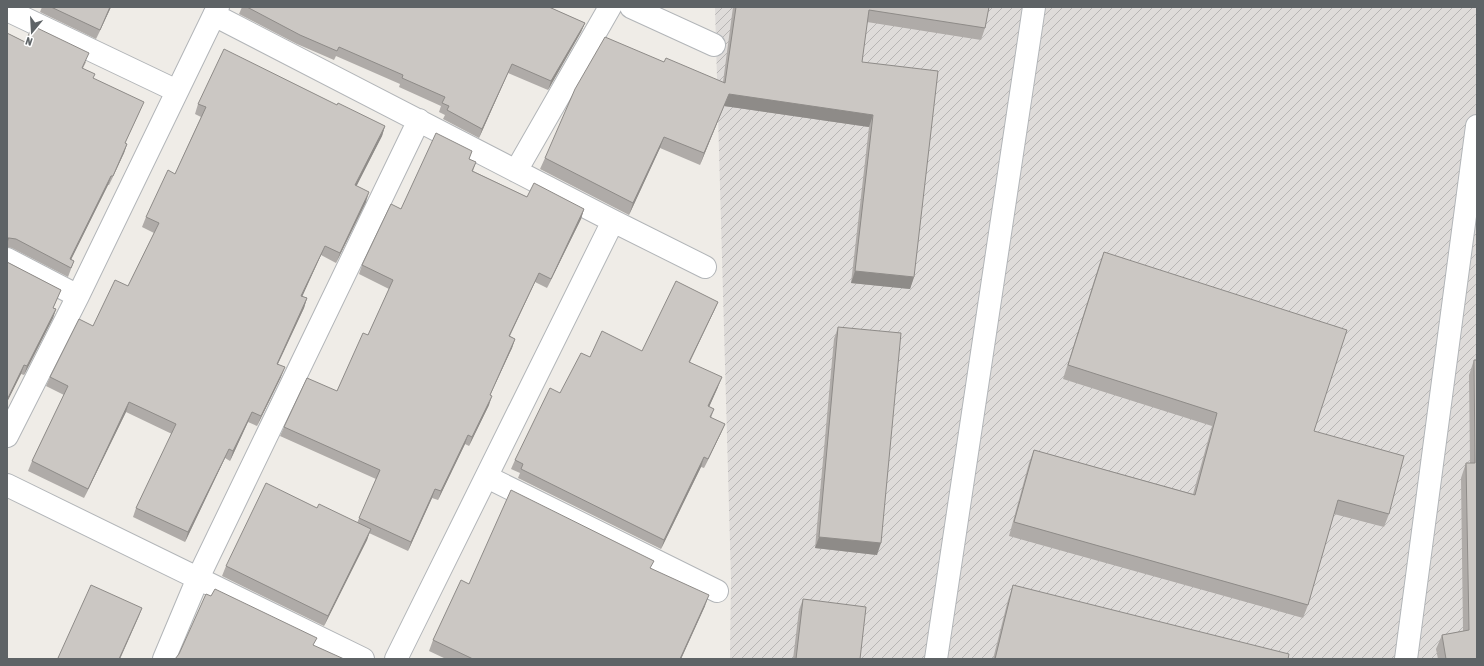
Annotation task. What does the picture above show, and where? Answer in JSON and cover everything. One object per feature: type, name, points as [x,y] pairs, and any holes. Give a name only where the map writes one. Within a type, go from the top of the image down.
[{"type":"street","points":[[516,171],[610,7]]},
{"type":"street","points":[[631,7],[714,45]]},
{"type":"street","points":[[936,659],[1034,7]]},
{"type":"street","points":[[18,11],[177,91]]},
{"type":"street","points":[[7,436],[78,296],[216,11],[516,171],[705,266]]},
{"type":"street","points":[[164,659],[198,578],[419,120]]},
{"type":"street","points":[[1406,659],[1477,126]]},
{"type":"street","points":[[396,659],[613,221]]},
{"type":"street","points":[[7,259],[78,296]]},
{"type":"street","points":[[487,477],[717,591]]},
{"type":"street","points":[[7,485],[363,659]]},
{"type":"shaded area","points":[[715,7],[1477,7],[1477,659],[730,659],[731,579]]},
{"type":"building","points":[[51,7],[110,7],[100,30]]},
{"type":"building","points":[[247,7],[549,7],[585,23],[551,81],[512,64],[482,129],[447,110],[449,106],[442,103],[445,97],[402,78],[403,75],[339,47],[337,51],[300,35]]},
{"type":"building","points":[[736,7],[989,7],[985,28],[869,10],[862,62],[938,71],[914,277],[855,271],[873,115],[729,94],[704,153],[664,137],[633,203],[545,158],[575,89],[605,37],[664,62],[666,58],[725,83]]},
{"type":"building","points":[[33,26],[89,53],[82,68],[95,74],[93,78],[144,102],[125,143],[127,144],[113,176],[111,176],[70,259],[74,261],[71,268],[16,239],[7,238],[7,33],[25,42]]},
{"type":"building","points":[[224,49],[337,105],[338,103],[385,126],[355,185],[369,192],[340,253],[325,246],[301,296],[307,298],[277,364],[285,367],[261,416],[252,412],[233,451],[229,449],[188,532],[136,508],[176,424],[129,402],[88,489],[32,461],[68,386],[50,377],[79,319],[93,326],[115,280],[128,286],[159,223],[146,217],[168,170],[175,174],[206,107],[198,104]]},
{"type":"building","points":[[436,133],[472,151],[469,159],[476,162],[472,171],[527,197],[534,183],[584,209],[551,279],[539,273],[509,336],[515,339],[490,395],[492,396],[472,437],[468,435],[441,491],[435,489],[411,542],[359,518],[380,470],[284,427],[307,378],[337,391],[363,333],[368,335],[393,280],[362,265],[391,204],[401,209]]},
{"type":"building","points":[[1104,252],[1347,330],[1314,431],[1404,456],[1389,514],[1338,500],[1308,605],[1014,522],[1034,450],[1195,495],[1217,413],[1068,365]]},
{"type":"building","points":[[7,262],[61,290],[53,308],[56,309],[27,366],[24,365],[7,400]]},
{"type":"building","points":[[676,281],[718,302],[689,362],[722,377],[708,406],[714,409],[710,417],[725,424],[708,459],[704,457],[664,540],[521,469],[523,464],[515,460],[550,388],[560,393],[581,353],[590,357],[602,331],[642,351]]},
{"type":"building","points":[[838,327],[901,333],[881,543],[819,537]]},
{"type":"building","points":[[1474,360],[1477,360],[1477,659],[1446,659],[1442,635],[1469,630],[1466,463],[1475,463]]},
{"type":"building","points":[[266,483],[317,508],[319,504],[371,529],[328,616],[226,566]]},
{"type":"building","points":[[511,490],[654,561],[650,568],[709,595],[680,659],[473,659],[433,640],[461,580],[469,584]]},
{"type":"building","points":[[91,585],[142,608],[119,659],[58,658]]},
{"type":"building","points":[[1013,585],[1289,654],[1288,659],[995,659]]},
{"type":"building","points":[[215,589],[317,638],[313,645],[344,659],[175,659],[179,654],[206,594],[211,596]]},
{"type":"building","points":[[803,599],[866,607],[860,659],[796,659]]}]
